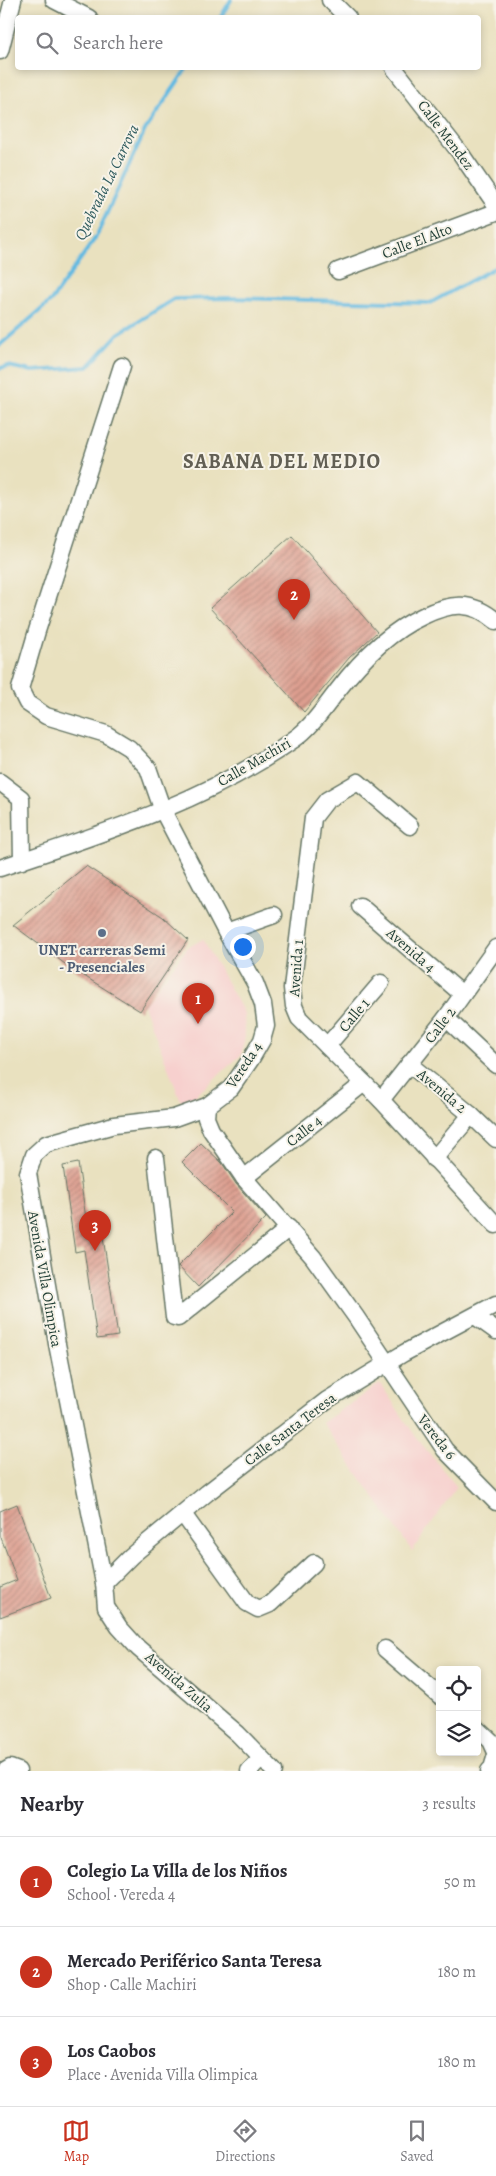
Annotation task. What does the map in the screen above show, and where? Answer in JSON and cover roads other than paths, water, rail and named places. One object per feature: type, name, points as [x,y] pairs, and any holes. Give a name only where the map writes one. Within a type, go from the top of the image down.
[{"type":"street","points":[[0,51],[13,0]]},
{"type":"street","points":[[54,0],[83,15]]},
{"type":"street","points":[[330,0],[345,15]]},
{"type":"street","name":"Calle Mendez","points":[[396,70],[461,154],[496,204]]},
{"type":"street","name":"Calle El Alto","points":[[338,271],[496,212]]},
{"type":"street","name":"Vereda 4","points":[[122,366],[20,689],[27,703],[46,716],[106,734],[128,748],[148,768],[163,811],[226,932],[255,983],[263,1004],[266,1026],[262,1040],[231,1088],[207,1106]]},
{"type":"street","name":"Calle Machiri","points":[[0,868],[163,811],[219,784],[295,739],[321,712],[350,675],[382,642],[423,616],[451,607],[472,606],[488,614],[496,621]]},
{"type":"street","points":[[0,782],[21,798],[22,861]]},
{"type":"street","name":"Avenida 1","points":[[410,826],[358,782],[327,800],[313,818],[292,988],[294,1006],[299,1018],[381,1100],[496,1225]]},
{"type":"street","name":"Avenida 4","points":[[360,906],[462,994]]},
{"type":"street","points":[[226,932],[274,915]]},
{"type":"street","name":"Calle 2","points":[[381,1100],[446,1018],[496,948]]},
{"type":"street","name":"Calle 1","points":[[327,1046],[380,983]]},
{"type":"street","points":[[446,1018],[496,1064]]},
{"type":"street","name":"Avenida 2","points":[[409,1064],[471,1114],[496,1139]]},
{"type":"street","name":"Calle 4","points":[[244,1178],[364,1083]]},
{"type":"street","points":[[207,1106],[206,1118],[211,1130],[244,1178],[289,1228],[356,1317],[387,1364]]},
{"type":"street","name":"Avenida Villa Olimpica","points":[[104,1583],[57,1344],[28,1173],[30,1163],[34,1155],[46,1144],[72,1135],[114,1125],[174,1118],[207,1106]]},
{"type":"street","points":[[434,1159],[471,1114]]},
{"type":"street","points":[[156,1158],[174,1317],[178,1318],[289,1228]]},
{"type":"street","name":"Calle Santa Teresa","points":[[104,1583],[131,1556],[265,1446],[327,1400],[387,1364],[496,1304]]},
{"type":"street","points":[[475,1316],[496,1331]]},
{"type":"street","name":"Vereda 6","points":[[387,1364],[444,1450],[496,1502]]},
{"type":"street","points":[[183,1514],[247,1603],[258,1609],[270,1604],[314,1563]]},
{"type":"street","name":"Avenida Zulia","points":[[104,1583],[106,1607],[119,1627],[138,1648],[238,1734],[274,1771]]},
{"type":"street","points":[[385,1649],[436,1693]]},
{"type":"street","points":[[481,1732],[491,1741],[496,1754],[492,1768],[489,1771]]},
{"type":"street","points":[[249,1771],[261,1759]]},
{"type":"street","points":[[5,1771],[10,1768],[18,1771]]},
{"type":"waterway","name":"Quebrada La Carrora","points":[[222,15],[231,0]]},
{"type":"waterway","name":"Quebrada La Carrora","points":[[0,345],[51,301],[96,237],[145,130],[186,70]]},
{"type":"waterway","points":[[0,368],[8,366],[32,371],[88,367],[118,334],[174,299],[229,298],[430,303],[496,267]]},
{"type":"place","name":"Mercado Periférico Santa Teresa","points":[[294,620]]},
{"type":"place","name":"UNET carreras Semi - Presenciales","points":[[102,933]]},
{"type":"place","name":"Colegio La Villa de los Niños","points":[[198,1024]]},
{"type":"place","name":"Los Caobos","points":[[95,1251]]},
{"type":"district","name":"SABANA DEL MEDIO","points":[[282,461]]}]
